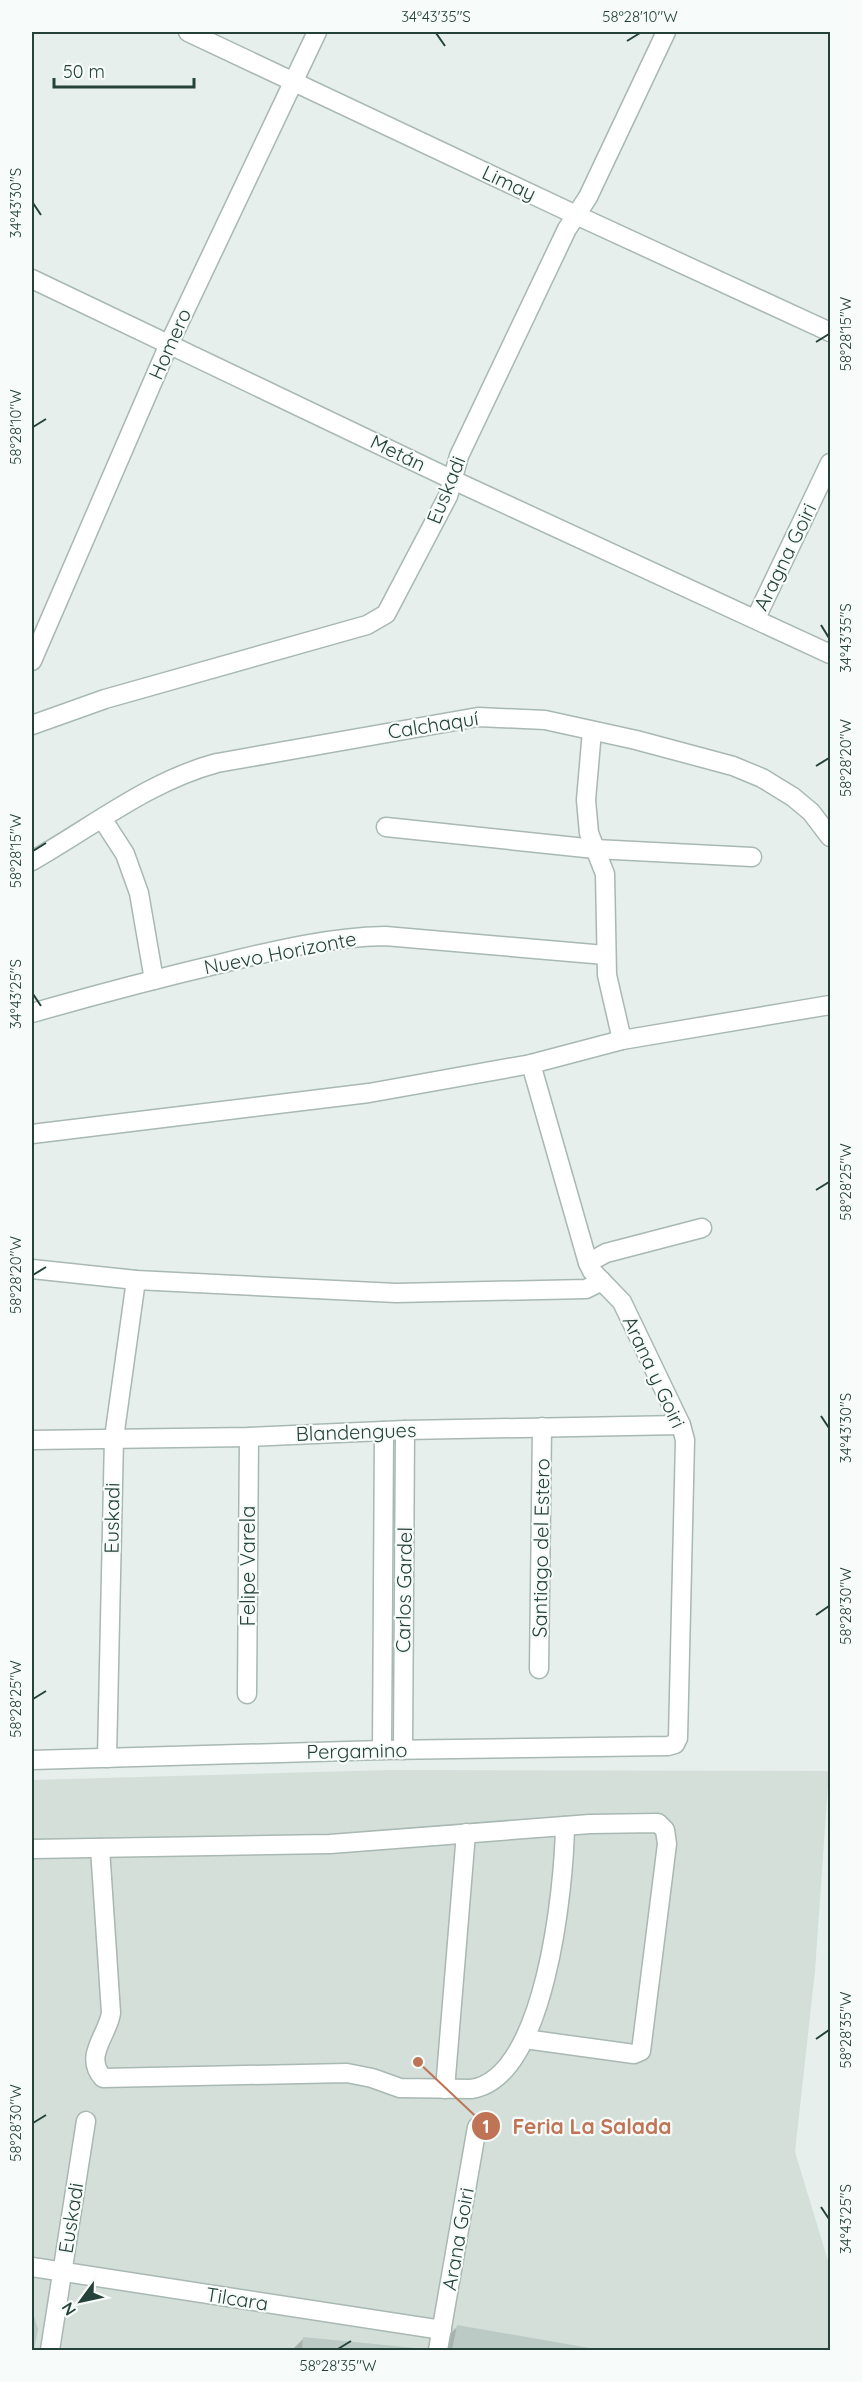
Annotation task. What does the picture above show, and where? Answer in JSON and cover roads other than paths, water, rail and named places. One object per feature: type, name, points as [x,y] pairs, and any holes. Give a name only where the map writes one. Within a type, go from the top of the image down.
[{"type":"street","name":"Limay","points":[[188,32],[831,332]]},
{"type":"street","name":"Homero","points":[[32,661],[169,344],[317,32]]},
{"type":"street","name":"Euskadi","points":[[32,725],[105,699],[377,621],[386,614],[448,496],[459,456],[567,229],[588,197],[666,32]]},
{"type":"street","name":"Metán","points":[[32,279],[453,480],[831,654]]},
{"type":"street","name":"Aragna Goiri","points":[[756,618],[831,463]]},
{"type":"street","name":"Calchaquí","points":[[32,861],[156,786],[184,773],[217,763],[478,717],[545,720],[733,766],[762,778],[802,804],[831,837]]},
{"type":"street","points":[[592,731],[586,800],[589,833],[605,874],[607,975],[622,1040]]},
{"type":"street","points":[[103,820],[124,854],[139,893],[154,980]]},
{"type":"street","points":[[386,827],[595,849],[752,857]]},
{"type":"street","name":"Nuevo Horizonte","points":[[32,1013],[284,948],[357,936],[385,936],[605,955]]},
{"type":"street","points":[[32,1134],[369,1093],[531,1064],[622,1040],[831,1005]]},
{"type":"street","name":"Arana y Goiri","points":[[531,1064],[588,1263],[622,1302],[681,1425],[685,1440],[678,1738]]},
{"type":"street","points":[[588,1263],[606,1253],[702,1228]]},
{"type":"street","points":[[32,1269],[136,1280],[396,1293],[586,1289],[602,1281]]},
{"type":"street","name":"Euskadi","points":[[107,1758],[114,1438],[136,1280]]},
{"type":"street","name":"Blandengues","points":[[32,1440],[249,1437],[542,1426],[681,1425]]},
{"type":"street","name":"Santiago del Estero","points":[[539,1669],[542,1426]]},
{"type":"street","name":"Carlos Gardel","points":[[403,1750],[405,1430]]},
{"type":"street","name":"Carlos Gardel","points":[[382,1750],[384,1431]]},
{"type":"street","name":"Felipe Varela","points":[[247,1694],[249,1437]]},
{"type":"street","name":"Pergamino","points":[[32,1760],[382,1750],[668,1746],[675,1744],[678,1738]]},
{"type":"street","points":[[32,1849],[330,1844],[565,1826],[658,1823],[664,1830],[667,1844],[641,2051],[634,2054],[525,2039]]},
{"type":"street","points":[[99,1848],[111,2013],[109,2025],[97,2043],[95,2054],[98,2072],[103,2078],[347,2073],[372,2078],[400,2088],[445,2089],[482,2087],[497,2079],[525,2039],[537,2009],[551,1951],[565,1869],[565,1826]]},
{"type":"street","points":[[445,2089],[466,1833]]},
{"type":"street","name":"Euskadi","points":[[50,2350],[86,2121]]},
{"type":"street","name":"Arana Goiri","points":[[438,2350],[477,2127]]},
{"type":"street","name":"Tilcara","points":[[32,2268],[442,2330]]},
{"type":"place","name":"Feria La Salada","points":[[418,2062]]}]
